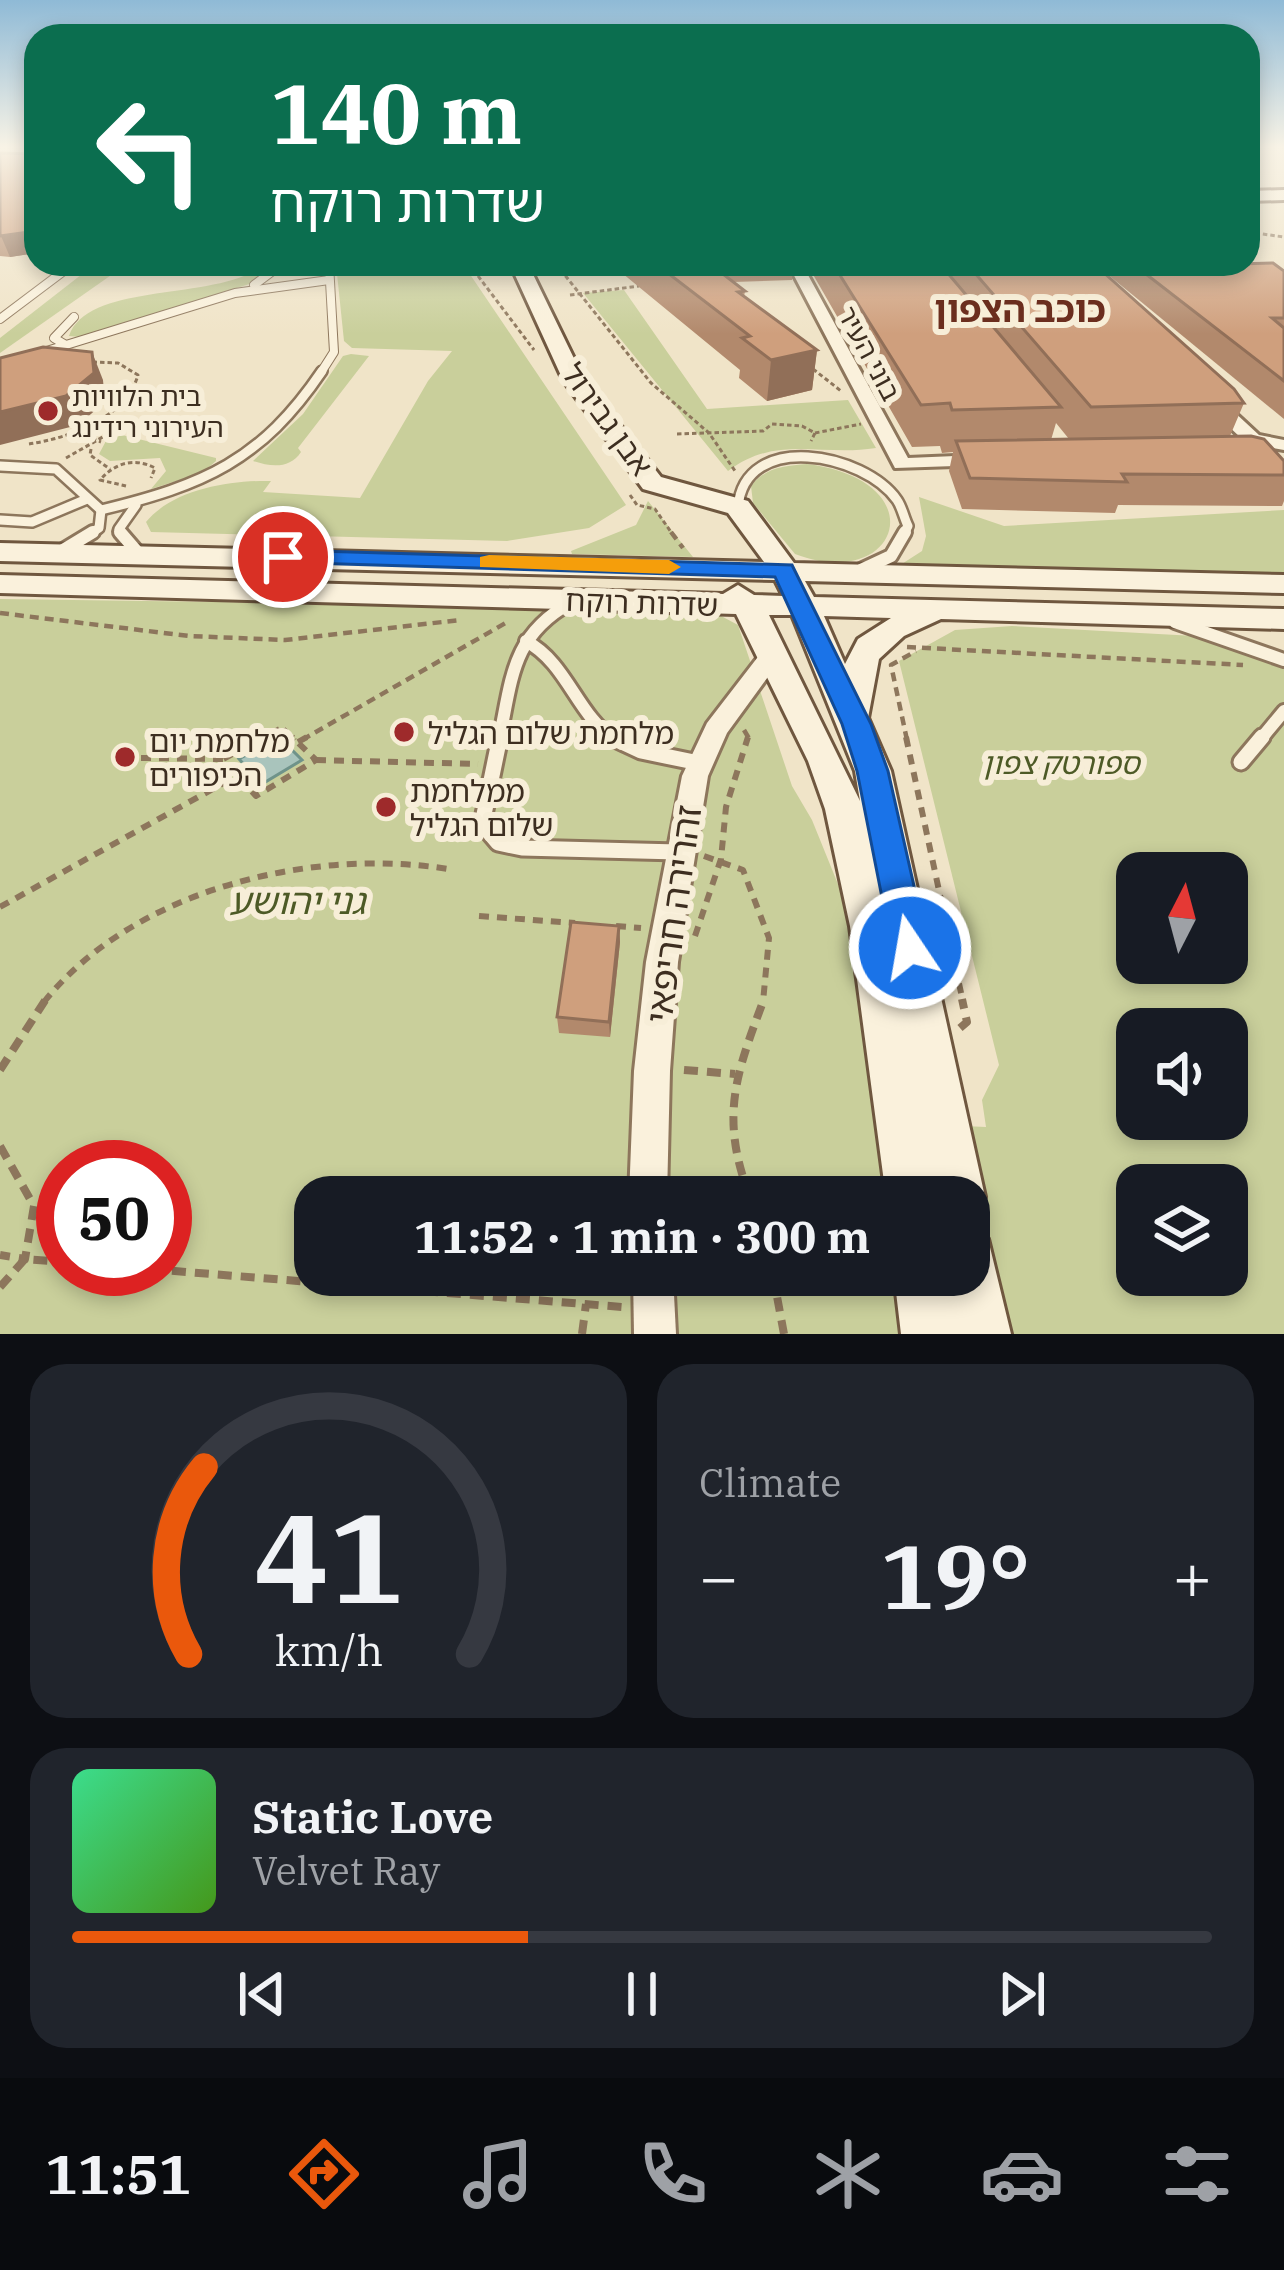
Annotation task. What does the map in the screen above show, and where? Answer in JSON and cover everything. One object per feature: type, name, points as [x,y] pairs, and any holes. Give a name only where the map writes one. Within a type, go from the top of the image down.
[{"type":"main road","name":"אבן גבירול","points":[[525,276],[574,380],[652,483],[738,507]]},
{"type":"main road","points":[[738,507],[804,606],[873,771],[924,1125],[916,1176]]},
{"type":"main road","name":"שדרות רוקח","points":[[0,552],[1284,584]]},
{"type":"main road","points":[[718,568],[747,605],[826,761],[844,809],[924,1125],[948,1176]]},
{"type":"main road","name":"שדרות רוקח","points":[[0,584],[1284,619]]},
{"type":"main road","points":[[856,724],[855,674],[870,645],[895,627],[950,610]]},
{"type":"main road","points":[[925,1296],[930,1334]]},
{"type":"main road","points":[[976,1296],[982,1334]]},
{"type":"street","name":"בוני העיר","points":[[801,276],[902,464],[998,461]]},
{"type":"street","points":[[1202,391],[1256,464],[1284,469]]},
{"type":"street","points":[[1219,455],[1246,447],[1284,445]]},
{"type":"street","name":"זהרירה חריפאי","points":[[649,1176],[652,1071],[679,852],[699,763],[727,715],[772,655]]},
{"type":"lane","points":[[0,319],[57,276]]},
{"type":"lane","points":[[236,293],[269,277],[329,278]]},
{"type":"lane","points":[[74,317],[54,338],[66,344],[236,293],[329,278]]},
{"type":"lane","points":[[0,466],[56,469],[101,510],[224,471],[296,409],[334,352],[329,278]]},
{"type":"lane","points":[[39,358],[63,353],[66,344]]},
{"type":"lane","points":[[738,507],[734,491],[742,476],[764,463],[806,459],[866,472],[898,496],[908,526],[891,556],[849,573]]},
{"type":"lane","points":[[140,555],[119,529],[133,507],[150,498]]},
{"type":"lane","points":[[0,520],[32,522],[86,500]]},
{"type":"lane","points":[[55,554],[99,528],[101,510]]},
{"type":"lane","points":[[575,600],[545,617],[526,641],[510,675],[482,824],[498,843],[522,848],[679,852]]},
{"type":"lane","points":[[1157,616],[1284,661]]},
{"type":"lane","points":[[526,641],[550,653],[594,724],[611,739],[699,763]]},
{"type":"lane","points":[[1241,762],[1284,710]]},
{"type":"path","points":[[566,276],[651,383],[709,433],[728,466],[742,476]]},
{"type":"path","points":[[570,296],[642,286]]},
{"type":"path","points":[[804,362],[838,391],[864,395]]},
{"type":"path","points":[[32,445],[78,433],[130,393],[138,375],[118,363],[76,364]]},
{"type":"path","points":[[58,461],[92,447],[129,422]]},
{"type":"path","points":[[806,459],[814,434],[825,428],[880,422]]},
{"type":"path","points":[[677,434],[763,431],[772,424],[802,426],[814,434]]},
{"type":"path","points":[[78,433],[101,442]]},
{"type":"path","points":[[64,438],[80,452]]},
{"type":"path","points":[[49,441],[50,451]]},
{"type":"path","points":[[92,447],[90,454],[110,469]]},
{"type":"path","points":[[130,486],[100,480],[110,469],[132,462],[152,465],[153,476],[141,484]]},
{"type":"path","points":[[0,613],[189,636],[285,640],[475,619]]},
{"type":"path","points":[[298,742],[520,615],[497,617]]},
{"type":"path","points":[[950,1039],[967,1022],[891,665],[921,648],[1245,665]]},
{"type":"path","points":[[689,953],[722,859],[726,807],[750,740],[727,715]]},
{"type":"path","points":[[141,758],[224,759],[282,727],[316,760]]},
{"type":"path","points":[[224,759],[256,796],[316,760],[492,764]]},
{"type":"path","points":[[0,907],[238,775]]},
{"type":"path","points":[[679,852],[722,859],[743,870],[769,938],[766,993],[735,1074],[737,1164],[742,1176]]},
{"type":"path","points":[[0,1070],[39,999],[92,952],[147,914],[206,891],[299,872],[405,860],[448,869]]},
{"type":"path","points":[[478,916],[586,924]]},
{"type":"path","points":[[608,926],[651,928]]},
{"type":"path","points":[[672,1070],[735,1074]]},
{"type":"path","points":[[0,1146],[34,1206],[25,1259],[0,1287]]},
{"type":"path","points":[[0,1255],[36,1260]]},
{"type":"path","points":[[192,1272],[654,1306]]},
{"type":"path","points":[[777,1296],[784,1334]]},
{"type":"path","points":[[582,1334],[586,1304]]},
{"type":"green space","points":[[80,276],[110,276],[0,353],[0,338]]},
{"type":"green space","points":[[263,276],[80,337],[69,336],[81,318],[101,307]]},
{"type":"green space","points":[[337,276],[471,276],[626,505],[589,528],[507,541],[151,532],[146,522],[171,502],[238,482],[271,481],[263,492],[360,498],[428,381],[452,351],[352,348],[344,341]]},
{"type":"green space","points":[[624,290],[707,409],[848,400],[876,448],[782,450],[746,460],[728,471],[583,293]]},
{"type":"green space","points":[[343,356],[369,356],[298,448],[297,458],[280,465],[253,461],[303,414]]},
{"type":"green space","points":[[122,435],[216,461],[202,473],[151,489],[166,471],[160,458],[110,461],[99,454],[106,441]]},
{"type":"green space","points":[[807,464],[848,474],[875,491],[888,510],[889,530],[879,548],[859,559],[831,562],[795,554],[753,503],[751,486],[769,471]]},
{"type":"green space","points":[[919,497],[1004,526],[1284,510],[1284,578],[894,569],[922,551],[926,536]]},
{"type":"green space","points":[[648,501],[693,557],[572,554],[636,525]]},
{"type":"green space","name":"גני יהושע","points":[[0,599],[708,609],[738,625],[792,786],[812,820],[844,899],[874,1122],[986,1127],[982,1100],[999,1065],[899,661],[955,630],[1012,626],[1195,636],[1284,666],[1284,1334],[0,1334]]},
{"type":"water","points":[[279,737],[302,760],[262,784],[239,759]]},
{"type":"building","points":[[0,209],[24,209],[24,233],[0,236]]},
{"type":"building","points":[[1260,263],[1273,263],[1284,271],[1284,318],[1272,318],[1284,328],[1284,381],[1148,276],[1260,276]]},
{"type":"building","points":[[672,276],[726,276],[745,291],[738,292],[817,350],[771,360],[742,338],[750,336]]},
{"type":"building","points":[[840,276],[950,276],[1061,407],[952,410],[950,403],[921,405]]},
{"type":"building","points":[[977,276],[1107,276],[1244,403],[1091,407]]},
{"type":"building","points":[[43,347],[92,352],[94,373],[66,396],[0,412],[0,358]]},
{"type":"building","points":[[1264,439],[1284,461],[1284,475],[1122,474],[1127,482],[970,478],[956,441]]},
{"type":"building","points":[[571,922],[619,926],[609,1022],[557,1017]]},
{"type":"slow traffic","points":[[489,562],[669,567]]},
{"type":"place","name":"בית הלוויות העירוני רידינג","points":[[48,411]]},
{"type":"place","name":"מלחמת שלום הגליל","points":[[404,732]]},
{"type":"place","name":"מלחמת יום הכיפורים","points":[[125,757]]},
{"type":"place","name":"ממלחמת שלום הגליל","points":[[386,807]]},
{"type":"district","name":"כוכב הצפון","points":[[1020,308]]},
{"type":"route","points":[[283,557],[784,570],[804,606],[873,771],[910,948]]},
{"type":"park label","name":"ספורטק צפון","points":[[1061,762]]}]
